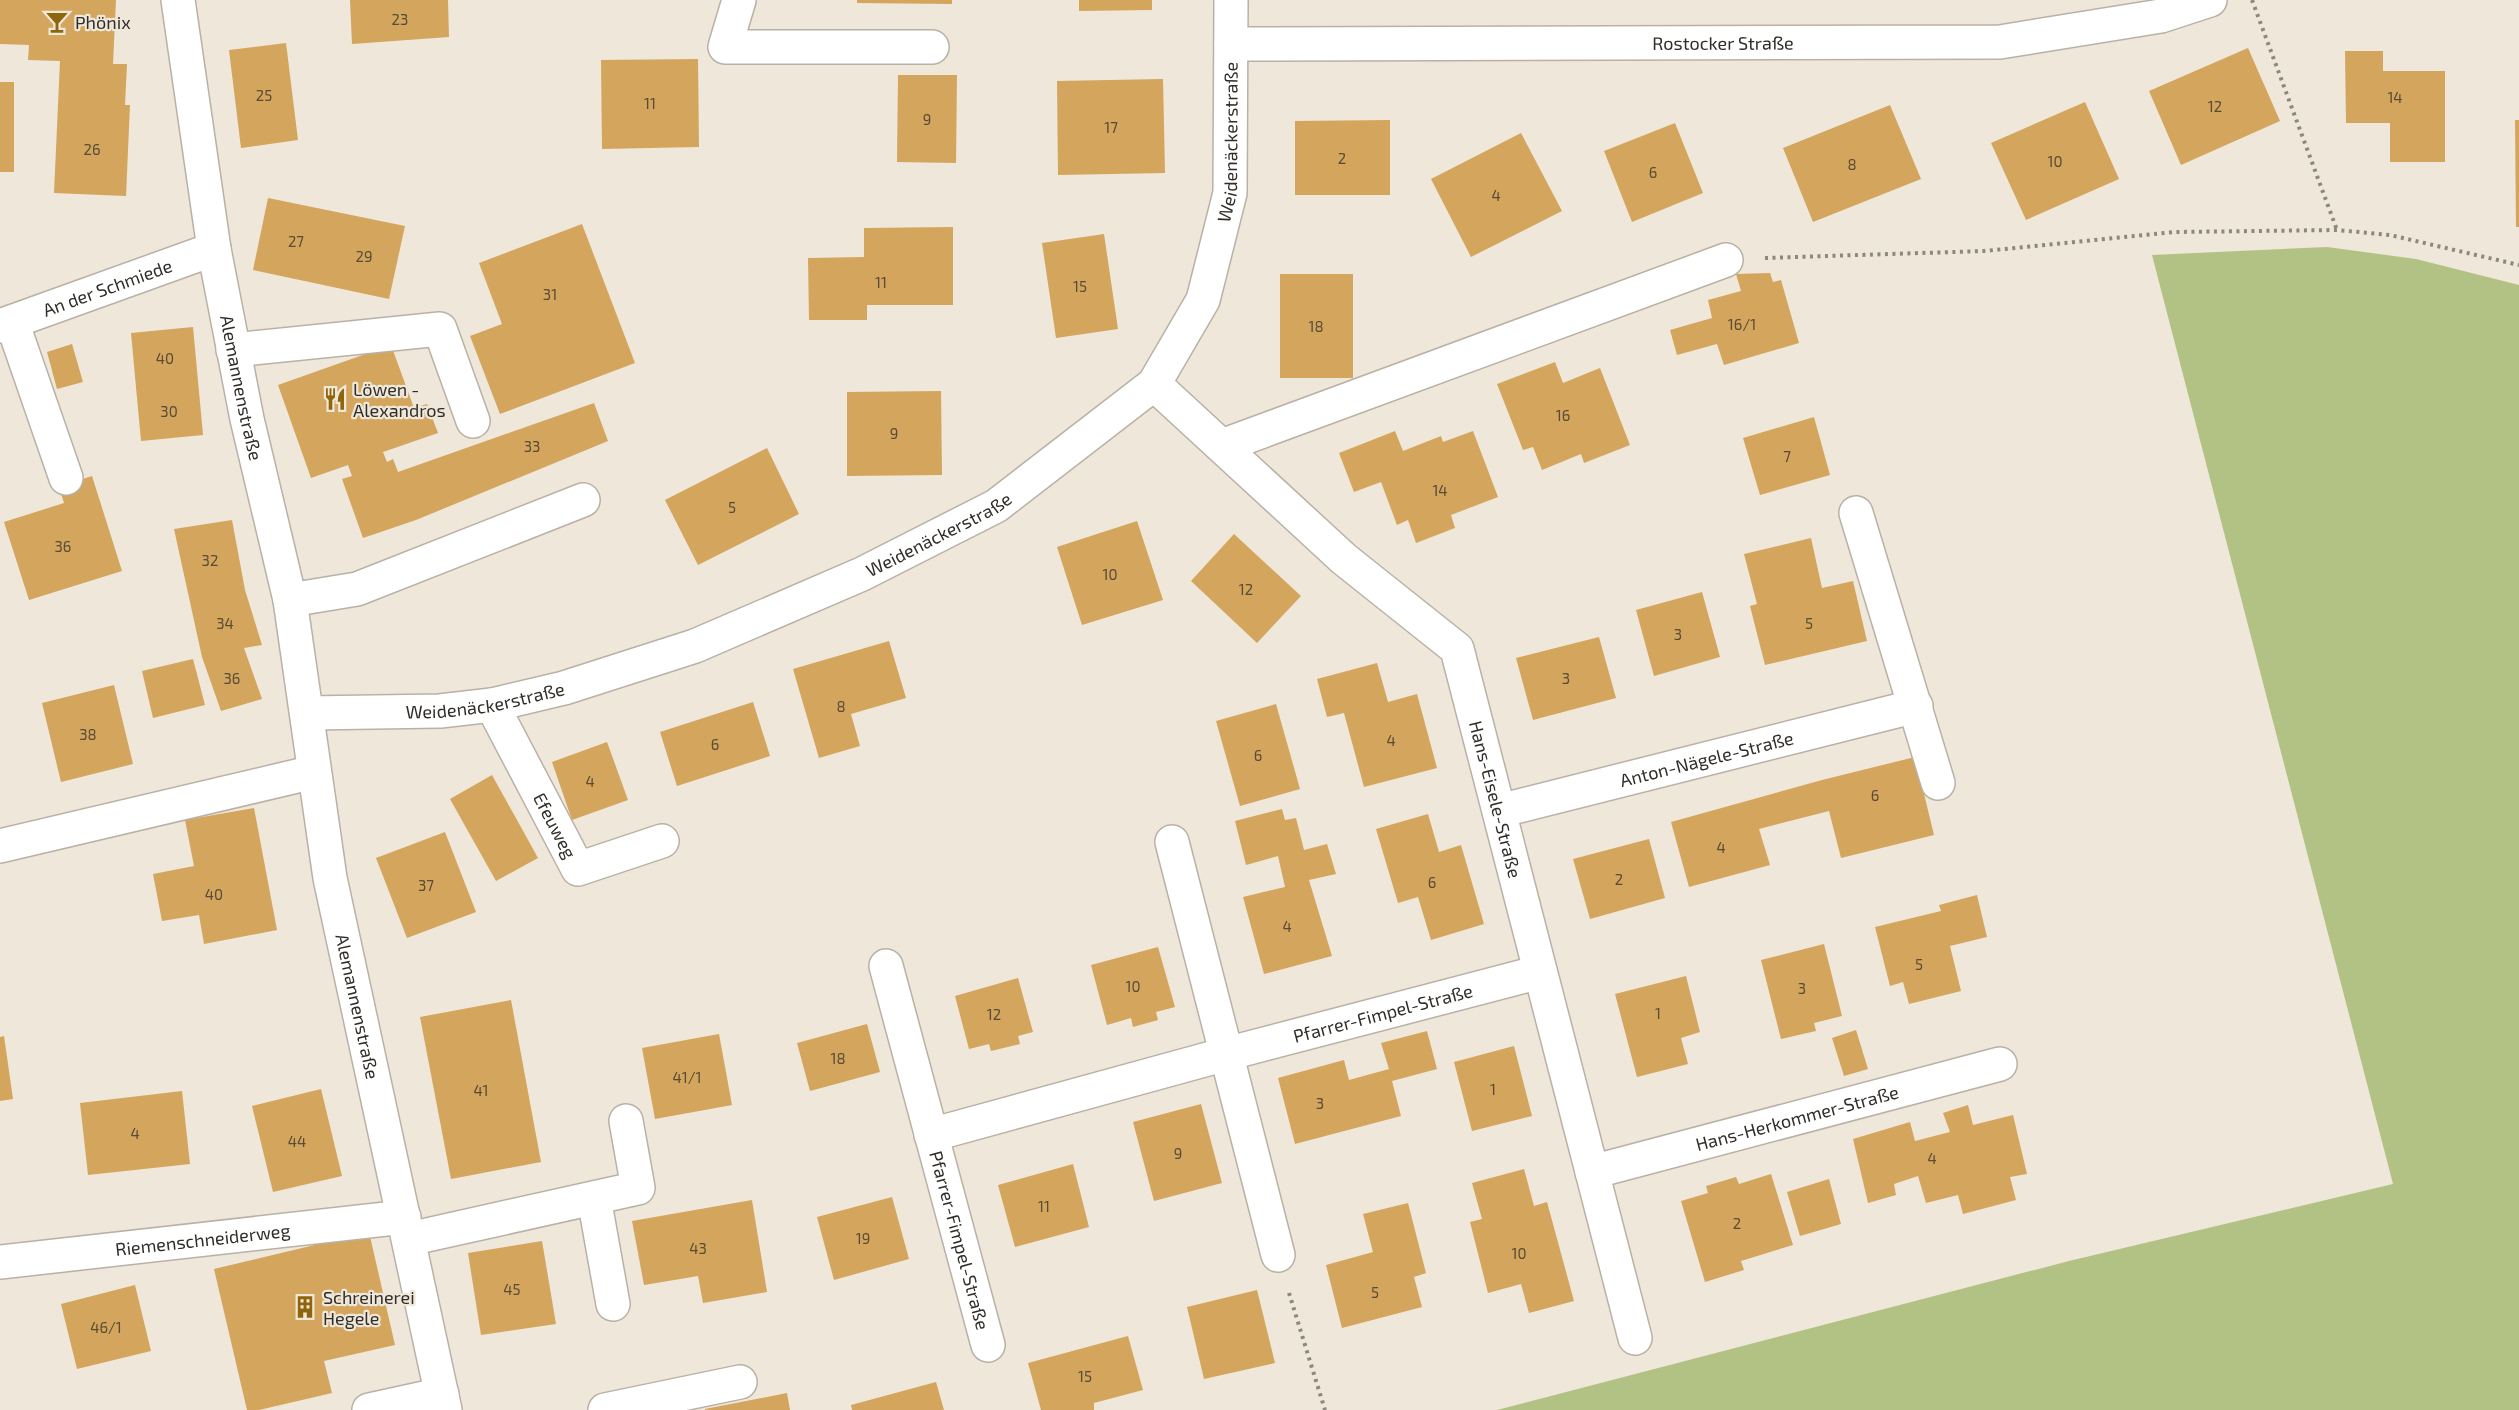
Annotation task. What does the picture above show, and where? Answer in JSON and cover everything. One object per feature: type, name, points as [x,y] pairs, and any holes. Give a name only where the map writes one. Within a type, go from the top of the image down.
[{"type":"street","name":"Alemannenstraße","points":[[178,0],[214,249],[247,419],[290,600],[330,878],[443,1402],[369,1410]]},
{"type":"street","points":[[739,0],[725,47],[932,47]]},
{"type":"street","name":"Weidenäckerstraße","points":[[308,714],[440,711],[492,705],[564,688],[695,646],[862,573],[996,506],[1154,384],[1203,300],[1230,193],[1231,0]]},
{"type":"street","name":"Rostocker Straße","points":[[1231,44],[2000,42],[2162,16],[2210,0]]},
{"type":"street","name":"An der Schmiede","points":[[6,324],[214,249]]},
{"type":"street","points":[[1222,446],[1726,260]]},
{"type":"street","points":[[6,324],[66,478]]},
{"type":"street","points":[[233,350],[440,329],[473,421]]},
{"type":"street","name":"Hans-Eisele-Straße","points":[[1154,384],[1344,559],[1457,649],[1635,1338]]},
{"type":"street","points":[[290,600],[357,589],[583,500]]},
{"type":"street","points":[[1856,513],[1938,783]]},
{"type":"street","name":"Efeuweg","points":[[492,705],[578,869],[662,841]]},
{"type":"street","name":"Anton-Nägele-Straße","points":[[1499,812],[1916,706]]},
{"type":"street","points":[[0,846],[314,772]]},
{"type":"street","points":[[1172,842],[1278,1255]]},
{"type":"street","name":"Pfarrer-Fimpel-Straße","points":[[886,966],[988,1345]]},
{"type":"street","name":"Pfarrer-Fimpel-Straße","points":[[932,1135],[1226,1054],[1540,972]]},
{"type":"street","name":"Hans-Herkommer-Straße","points":[[1592,1172],[2000,1064]]},
{"type":"street","points":[[406,1228],[638,1188],[626,1121]]},
{"type":"street","points":[[594,1197],[614,1304]]},
{"type":"street","name":"Riemenschneiderweg","points":[[0,1262],[406,1228]]},
{"type":"street","points":[[605,1410],[740,1382]]},
{"type":"path","points":[[2252,0],[2337,230]]},
{"type":"path","points":[[1726,260],[1984,251],[2175,232],[2337,230],[2390,235],[2519,265]]},
{"type":"path","points":[[1278,1255],[1325,1410]]},
{"type":"green space","points":[[2327,247],[2416,259],[2519,285],[2519,1410],[1497,1410],[2069,1261],[2393,1184],[2152,255]]},
{"type":"building","points":[[0,0],[116,0],[113,64],[127,64],[125,105],[130,105],[126,196],[54,193],[60,61],[28,60],[29,45],[0,44]]},
{"type":"building","points":[[350,0],[448,0],[449,37],[352,44]]},
{"type":"building","points":[[857,0],[952,0],[952,4],[857,3]]},
{"type":"building","points":[[1079,0],[1152,0],[1152,10],[1079,11]]},
{"type":"building","points":[[286,43],[298,140],[241,148],[229,50]]},
{"type":"building","points":[[2248,48],[2280,121],[2181,165],[2149,91]]},
{"type":"building","points":[[2345,51],[2383,51],[2383,71],[2445,71],[2445,162],[2390,162],[2390,123],[2346,123]]},
{"type":"building","points":[[698,59],[699,147],[602,149],[601,60]]},
{"type":"building","points":[[898,75],[957,75],[956,163],[897,162]]},
{"type":"building","points":[[1163,79],[1165,173],[1058,175],[1057,81]]},
{"type":"building","points":[[0,82],[14,82],[14,172],[0,172]]},
{"type":"building","points":[[2085,102],[2119,179],[2026,220],[1991,143]]},
{"type":"building","points":[[1890,105],[1921,179],[1813,222],[1783,148]]},
{"type":"building","points":[[1390,120],[1390,195],[1295,195],[1295,121]]},
{"type":"building","points":[[2515,120],[2519,120],[2519,227],[2516,227]]},
{"type":"building","points":[[1675,123],[1703,193],[1632,222],[1604,151]]},
{"type":"building","points":[[1521,133],[1562,211],[1471,257],[1431,179]]},
{"type":"building","points":[[268,198],[405,226],[389,299],[253,270]]},
{"type":"building","points":[[582,224],[635,363],[500,414],[470,336],[502,324],[479,263]]},
{"type":"building","points":[[953,227],[953,305],[867,305],[867,320],[809,320],[808,258],[864,257],[864,228]]},
{"type":"building","points":[[1104,234],[1118,329],[1056,338],[1042,243]]},
{"type":"building","points":[[1770,273],[1773,282],[1781,280],[1799,343],[1724,365],[1717,344],[1677,355],[1670,330],[1712,318],[1708,300],[1741,291],[1736,274]]},
{"type":"building","points":[[1280,274],[1353,274],[1353,378],[1280,378]]},
{"type":"building","points":[[193,327],[203,435],[141,441],[131,333]]},
{"type":"building","points":[[72,344],[83,382],[57,389],[47,352]]},
{"type":"building","points":[[391,345],[414,408],[427,404],[438,433],[383,452],[387,462],[393,459],[398,472],[594,403],[608,441],[416,520],[363,538],[342,479],[352,476],[348,465],[311,478],[278,385]]},
{"type":"building","points":[[1555,362],[1563,383],[1600,368],[1630,445],[1584,463],[1581,454],[1542,470],[1533,447],[1523,450],[1497,384]]},
{"type":"building","points":[[941,391],[942,475],[847,476],[847,392]]},
{"type":"building","points":[[1814,417],[1830,475],[1760,495],[1743,438]]},
{"type":"building","points":[[1395,431],[1403,451],[1441,436],[1443,442],[1473,431],[1498,497],[1451,515],[1455,528],[1416,543],[1408,520],[1397,525],[1381,482],[1354,492],[1339,453]]},
{"type":"building","points":[[767,448],[799,514],[698,565],[665,500]]},
{"type":"building","points":[[92,476],[122,571],[29,600],[4,522],[64,503],[59,487]]},
{"type":"building","points":[[232,520],[245,590],[262,645],[244,648],[262,699],[221,711],[202,657],[174,529]]},
{"type":"building","points":[[1137,521],[1163,600],[1082,625],[1057,547]]},
{"type":"building","points":[[1234,534],[1301,596],[1257,643],[1191,581]]},
{"type":"building","points":[[1811,538],[1822,588],[1853,581],[1867,641],[1765,665],[1750,606],[1757,604],[1744,554]]},
{"type":"building","points":[[1702,592],[1720,657],[1654,676],[1636,610]]},
{"type":"building","points":[[1599,637],[1616,698],[1533,720],[1516,658]]},
{"type":"building","points":[[889,641],[906,698],[851,714],[860,746],[819,758],[793,669]]},
{"type":"building","points":[[193,659],[205,705],[153,718],[142,671]]},
{"type":"building","points":[[1377,663],[1388,702],[1417,694],[1437,768],[1364,787],[1344,713],[1327,717],[1317,679]]},
{"type":"building","points":[[114,685],[133,764],[61,782],[42,703]]},
{"type":"building","points":[[753,702],[770,756],[677,786],[660,732]]},
{"type":"building","points":[[1276,704],[1300,789],[1240,806],[1216,721]]},
{"type":"building","points":[[607,742],[628,800],[572,820],[552,762]]},
{"type":"building","points":[[1915,757],[1934,835],[1841,858],[1829,811],[1759,829],[1770,865],[1689,887],[1671,822]]},
{"type":"building","points":[[492,775],[538,858],[496,881],[450,799]]},
{"type":"building","points":[[254,808],[277,930],[204,944],[199,915],[162,921],[153,874],[194,866],[185,820]]},
{"type":"building","points":[[1282,809],[1285,820],[1296,818],[1304,850],[1327,844],[1336,874],[1309,880],[1332,956],[1264,974],[1243,897],[1285,887],[1278,856],[1246,865],[1235,821]]},
{"type":"building","points":[[1428,814],[1439,852],[1461,845],[1484,924],[1431,940],[1418,897],[1398,903],[1376,829]]},
{"type":"building","points":[[445,832],[476,912],[407,938],[376,858]]},
{"type":"building","points":[[1649,839],[1665,898],[1590,919],[1573,859]]},
{"type":"building","points":[[1977,895],[1987,937],[1950,946],[1961,991],[1909,1004],[1903,982],[1890,986],[1875,927],[1941,911],[1939,905]]},
{"type":"building","points":[[1824,944],[1842,1016],[1814,1023],[1816,1031],[1781,1039],[1761,960]]},
{"type":"building","points":[[1158,947],[1175,1007],[1156,1012],[1158,1020],[1133,1027],[1131,1018],[1107,1025],[1091,965]]},
{"type":"building","points":[[1686,976],[1700,1032],[1681,1038],[1688,1064],[1637,1077],[1615,994]]},
{"type":"building","points":[[1018,978],[1033,1032],[1018,1036],[1020,1044],[991,1051],[989,1044],[969,1049],[955,996]]},
{"type":"building","points":[[511,1000],[541,1162],[451,1179],[420,1017]]},
{"type":"building","points":[[867,1024],[880,1072],[810,1091],[797,1043]]},
{"type":"building","points":[[1856,1030],[1868,1069],[1844,1076],[1832,1038]]},
{"type":"building","points":[[1427,1031],[1437,1069],[1392,1081],[1401,1116],[1295,1144],[1278,1078],[1344,1060],[1349,1080],[1389,1069],[1381,1043]]},
{"type":"building","points":[[719,1034],[732,1105],[655,1119],[642,1048]]},
{"type":"building","points":[[4,1036],[13,1099],[0,1101],[0,1037]]},
{"type":"building","points":[[1514,1046],[1532,1116],[1472,1131],[1454,1062]]},
{"type":"building","points":[[321,1089],[342,1176],[273,1192],[252,1106]]},
{"type":"building","points":[[182,1091],[190,1164],[88,1175],[80,1103]]},
{"type":"building","points":[[1201,1104],[1222,1183],[1154,1201],[1133,1122]]},
{"type":"building","points":[[1968,1105],[1973,1125],[2013,1115],[2027,1174],[2010,1177],[2016,1200],[1963,1214],[1958,1195],[1926,1203],[1918,1176],[1894,1184],[1896,1195],[1868,1203],[1853,1139],[1910,1122],[1915,1141],[1950,1132],[1943,1113]]},
{"type":"building","points":[[1073,1164],[1089,1227],[1015,1247],[998,1185]]},
{"type":"building","points":[[1524,1169],[1534,1206],[1547,1202],[1574,1301],[1529,1313],[1521,1284],[1488,1293],[1470,1222],[1482,1219],[1472,1183]]},
{"type":"building","points":[[1771,1174],[1793,1245],[1741,1261],[1744,1270],[1705,1282],[1681,1201],[1708,1193],[1706,1186],[1736,1177],[1739,1184]]},
{"type":"building","points":[[1829,1179],[1841,1224],[1800,1236],[1787,1192]]},
{"type":"building","points":[[892,1197],[909,1259],[834,1280],[817,1217]]},
{"type":"building","points":[[752,1200],[767,1292],[703,1303],[698,1276],[644,1285],[632,1221]]},
{"type":"building","points":[[1408,1203],[1426,1273],[1414,1277],[1422,1307],[1342,1328],[1326,1265],[1373,1252],[1363,1214]]},
{"type":"building","name":"Schreinerei Hegele","points":[[369,1232],[395,1345],[324,1361],[332,1393],[259,1410],[247,1410],[214,1269]]},
{"type":"building","points":[[542,1241],[556,1324],[481,1335],[468,1253]]},
{"type":"building","points":[[135,1285],[151,1351],[77,1369],[61,1304]]},
{"type":"building","points":[[1257,1290],[1275,1363],[1204,1379],[1187,1307]]},
{"type":"building","points":[[1128,1336],[1143,1390],[1094,1403],[1094,1410],[1041,1410],[1028,1363]]},
{"type":"building","points":[[936,1382],[944,1410],[852,1410],[851,1405]]},
{"type":"building","points":[[787,1393],[790,1410],[705,1410],[705,1409]]},
{"type":"place","name":"Phönix","points":[[57,22]]},
{"type":"place","name":"Löwen - Alexandros","points":[[335,399]]},
{"type":"place","name":"Schreinerei Hegele","points":[[305,1307]]}]
